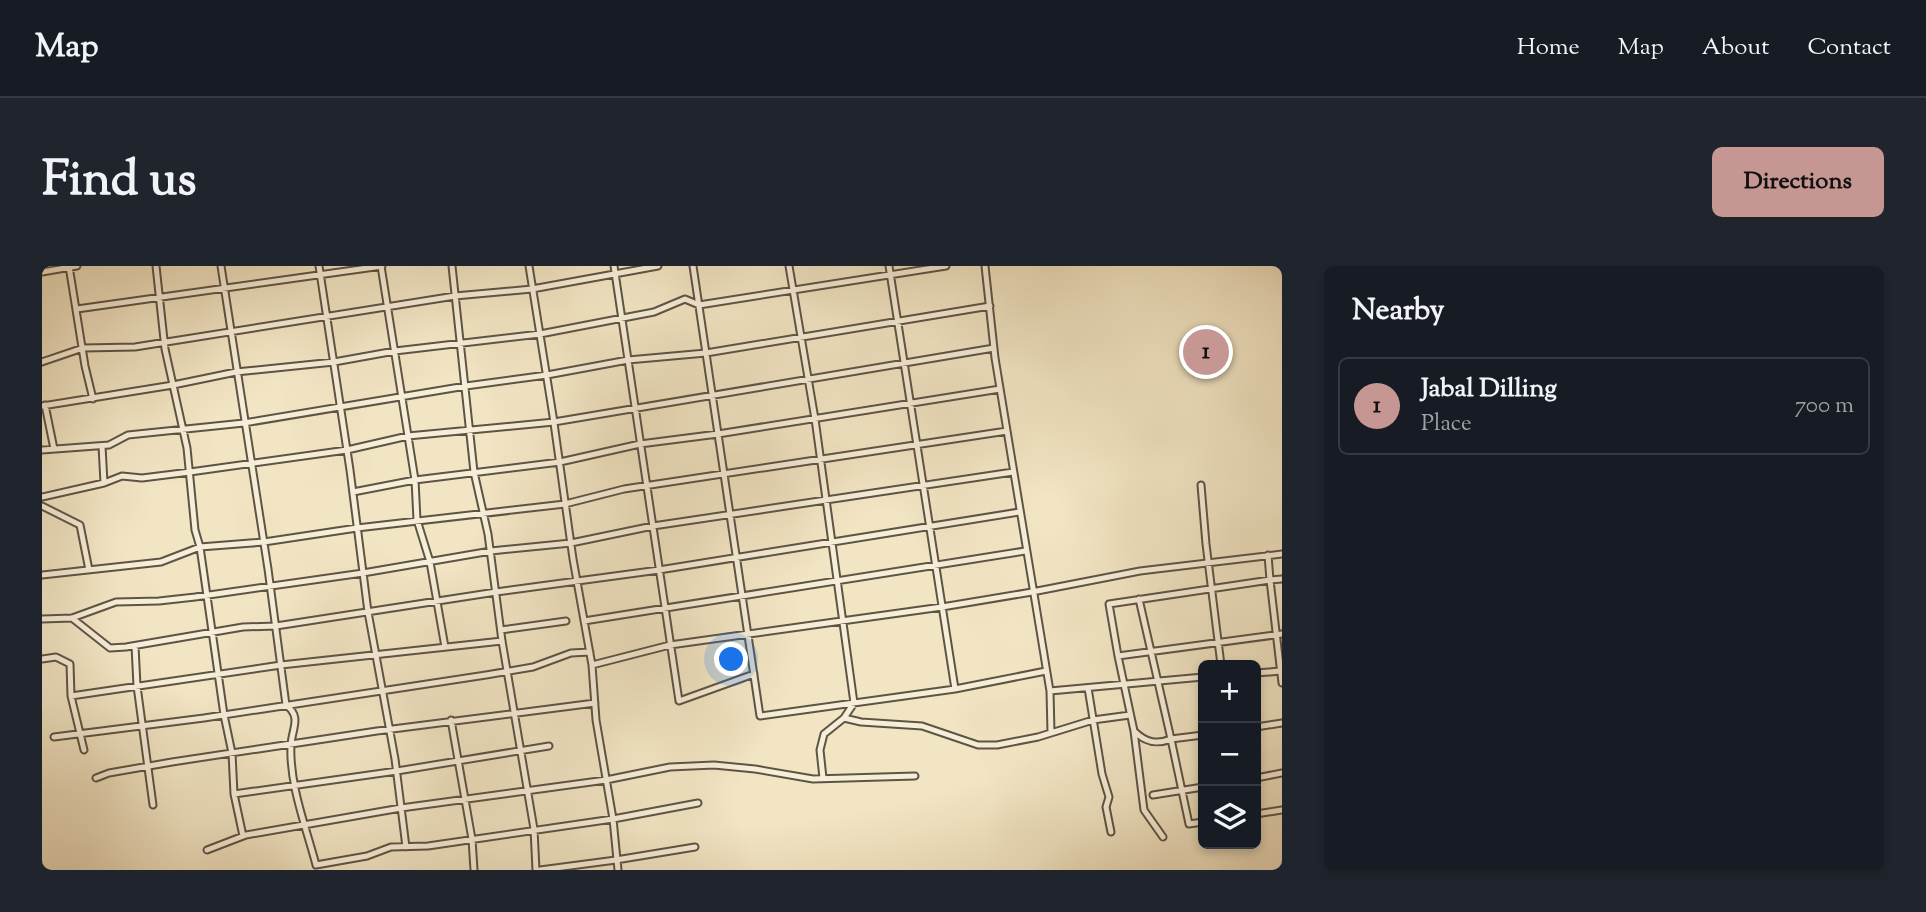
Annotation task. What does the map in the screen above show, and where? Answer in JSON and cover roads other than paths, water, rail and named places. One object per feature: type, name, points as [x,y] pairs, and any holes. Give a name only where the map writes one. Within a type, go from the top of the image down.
[{"type":"street","points":[[42,272],[77,266]]},
{"type":"street","points":[[156,266],[164,341],[190,472],[195,530],[200,547],[232,753],[234,793],[243,836]]},
{"type":"street","points":[[221,266],[271,586],[286,705]]},
{"type":"street","points":[[318,266],[347,450],[368,612],[397,771],[406,847]]},
{"type":"street","points":[[77,309],[382,266],[415,480],[417,520],[430,562],[445,647]]},
{"type":"street","points":[[452,266],[474,472],[491,551],[502,641],[534,829],[538,870],[695,847]]},
{"type":"street","points":[[529,266],[592,665],[594,703],[613,819],[618,870]]},
{"type":"street","points":[[614,266],[679,701],[754,674]]},
{"type":"street","points":[[42,362],[83,348],[135,347],[455,296],[532,289],[658,266]]},
{"type":"street","points":[[694,266],[760,716],[955,689],[1046,671]]},
{"type":"street","points":[[789,266],[821,459],[854,703],[844,718],[824,734],[820,750],[823,778]]},
{"type":"street","points":[[889,266],[955,689]]},
{"type":"street","points":[[54,449],[44,405],[93,399],[236,372],[334,362],[394,351],[540,334],[654,312],[685,299],[699,305],[946,266]]},
{"type":"street","points":[[985,266],[1000,389],[1050,691],[1051,733]]},
{"type":"street","points":[[69,267],[93,399]]},
{"type":"street","points":[[42,450],[109,445],[128,435],[244,423],[628,360],[706,353],[990,306]]},
{"type":"street","points":[[42,497],[104,483],[122,476],[142,478],[190,472],[347,450],[408,436],[554,422],[994,348]]},
{"type":"street","points":[[353,492],[415,480],[560,462],[640,444],[1000,389]]},
{"type":"street","points":[[42,575],[161,562],[200,547],[264,542],[357,527],[565,504],[624,489],[1007,430]]},
{"type":"street","points":[[102,446],[104,483]]},
{"type":"street","points":[[42,619],[72,618],[116,602],[159,601],[207,595],[363,573],[491,551],[571,543],[653,526],[1013,472]]},
{"type":"street","points":[[1201,485],[1221,660]]},
{"type":"street","points":[[42,506],[80,525],[89,570]]},
{"type":"street","points":[[72,618],[110,648],[135,646],[243,628],[276,626],[659,570],[1019,512]]},
{"type":"street","points":[[584,621],[1026,551]]},
{"type":"street","points":[[592,665],[670,645],[942,607],[1140,571],[1282,554]]},
{"type":"street","points":[[1268,555],[1280,635],[1282,683]]},
{"type":"street","points":[[1163,837],[1144,810],[1134,731],[1109,604],[1282,579]]},
{"type":"street","points":[[1139,599],[1189,824],[1198,823]]},
{"type":"street","points":[[501,630],[566,621]]},
{"type":"street","points":[[1118,656],[1280,635]]},
{"type":"street","points":[[71,696],[281,665],[502,641]]},
{"type":"street","points":[[135,646],[136,686],[153,804]]},
{"type":"street","points":[[54,737],[224,715],[533,667],[571,653],[590,652]]},
{"type":"street","points":[[42,659],[56,657],[70,664],[71,696],[84,750]]},
{"type":"street","points":[[1261,673],[1281,671]]},
{"type":"street","points":[[1050,691],[1198,677]]},
{"type":"street","points":[[1088,688],[1102,774],[1109,797],[1106,807],[1111,832]]},
{"type":"street","points":[[96,778],[108,773],[148,766],[388,729],[594,703]]},
{"type":"street","points":[[286,705],[294,710],[297,719],[291,745],[295,785],[316,865],[367,856],[391,847],[472,839],[613,819],[698,803]]},
{"type":"street","points":[[844,718],[861,722],[922,726],[978,745],[997,745],[1093,720],[1130,715]]},
{"type":"street","points":[[452,720],[472,839],[474,870]]},
{"type":"street","points":[[1261,726],[1282,723]]},
{"type":"street","points":[[1134,731],[1142,739],[1154,742],[1198,736]]},
{"type":"street","points":[[234,793],[397,771],[549,746]]},
{"type":"street","points":[[207,850],[243,836],[401,808],[606,780],[670,767],[714,765],[813,779],[915,776]]},
{"type":"street","points":[[1261,777],[1282,773]]},
{"type":"street","points":[[1153,795],[1198,788]]},
{"type":"street","points":[[1261,813],[1282,810]]},
{"type":"place","name":"Jabal Dilling","points":[[1206,352]]}]
